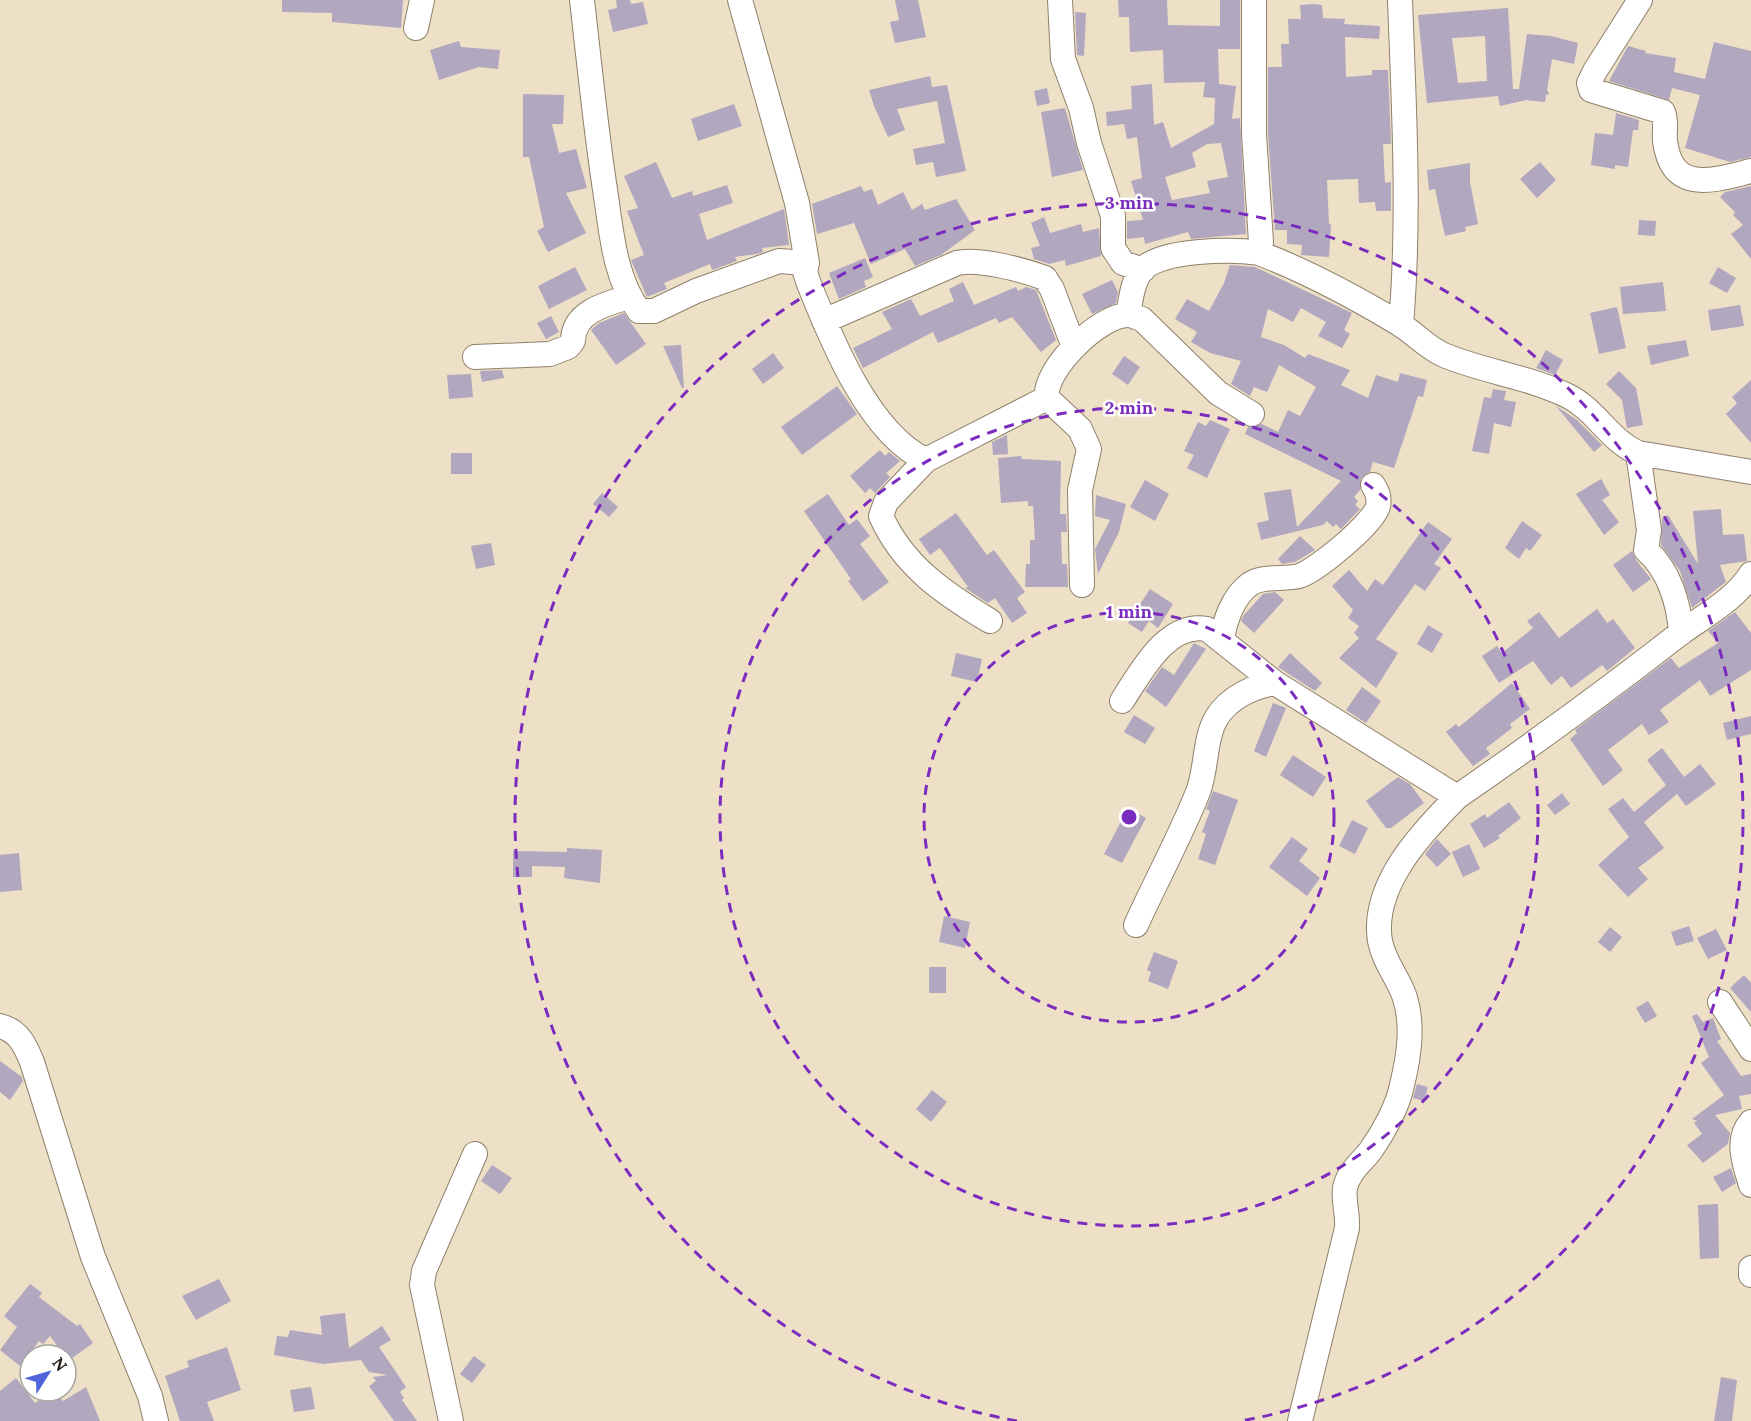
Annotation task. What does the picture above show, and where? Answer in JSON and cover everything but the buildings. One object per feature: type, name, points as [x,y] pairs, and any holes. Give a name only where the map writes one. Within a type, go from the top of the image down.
[{"type":"street","points":[[416,28],[422,0]]},
{"type":"street","points":[[582,0],[596,128],[614,249],[629,297],[639,311],[649,312],[696,291],[778,261],[807,263]]},
{"type":"street","points":[[740,0],[797,203],[807,263],[805,272],[824,321],[849,376],[862,396],[896,439],[912,454],[926,460]]},
{"type":"street","points":[[1060,0],[1064,59],[1113,216],[1113,248],[1123,263],[1143,270]]},
{"type":"street","points":[[1254,0],[1254,134],[1261,242],[1259,252]]},
{"type":"street","points":[[1401,0],[1406,269],[1401,325]]},
{"type":"street","points":[[1641,0],[1595,71],[1589,83],[1590,90],[1663,112],[1667,150],[1674,168],[1683,174],[1699,181],[1716,181],[1751,171]]},
{"type":"street","points":[[1128,314],[1134,284],[1143,270],[1154,261],[1195,253],[1242,250],[1259,252],[1297,267],[1401,325],[1429,347],[1447,356],[1523,378],[1569,397],[1587,409],[1617,441],[1638,453],[1751,472]]},
{"type":"street","points":[[824,321],[957,263],[969,260],[1045,278],[1052,290],[1074,347]]},
{"type":"street","points":[[476,357],[550,354],[561,350],[573,341],[573,330],[584,315],[608,303],[629,297]]},
{"type":"street","points":[[1047,399],[1049,381],[1081,339],[1105,323],[1128,314],[1142,319],[1159,333],[1218,393],[1252,414]]},
{"type":"street","points":[[990,621],[922,575],[903,551],[881,516],[886,502],[926,460],[1047,399]]},
{"type":"street","points":[[1047,399],[1080,429],[1089,449],[1080,490],[1082,585]]},
{"type":"street","points":[[1638,453],[1649,530],[1646,550],[1666,574],[1679,615],[1681,633]]},
{"type":"street","points":[[1222,641],[1224,622],[1248,585],[1262,580],[1301,575],[1314,569],[1364,526],[1378,506],[1379,497],[1373,485]]},
{"type":"street","points":[[1300,1421],[1347,1228],[1349,1212],[1345,1188],[1355,1167],[1382,1131],[1402,1088],[1408,1052],[1410,1017],[1404,994],[1387,966],[1380,940],[1381,912],[1403,859],[1457,797],[1586,707],[1681,633],[1716,610],[1740,589],[1751,574]]},
{"type":"street","points":[[1122,701],[1153,655],[1185,629],[1194,627],[1207,629],[1275,683],[1457,797]]},
{"type":"street","points":[[1136,925],[1199,789],[1216,719],[1230,703],[1250,690],[1259,685],[1275,683]]},
{"type":"street","points":[[1720,1002],[1751,1049]]},
{"type":"street","points":[[3,1022],[23,1041],[32,1062],[93,1257],[150,1396],[156,1421]]},
{"type":"street","points":[[1751,1122],[1743,1133],[1742,1149],[1751,1185]]},
{"type":"street","points":[[451,1421],[422,1285],[424,1271],[475,1154]]},
{"type":"street","points":[[1751,1268],[1751,1275]]}]
